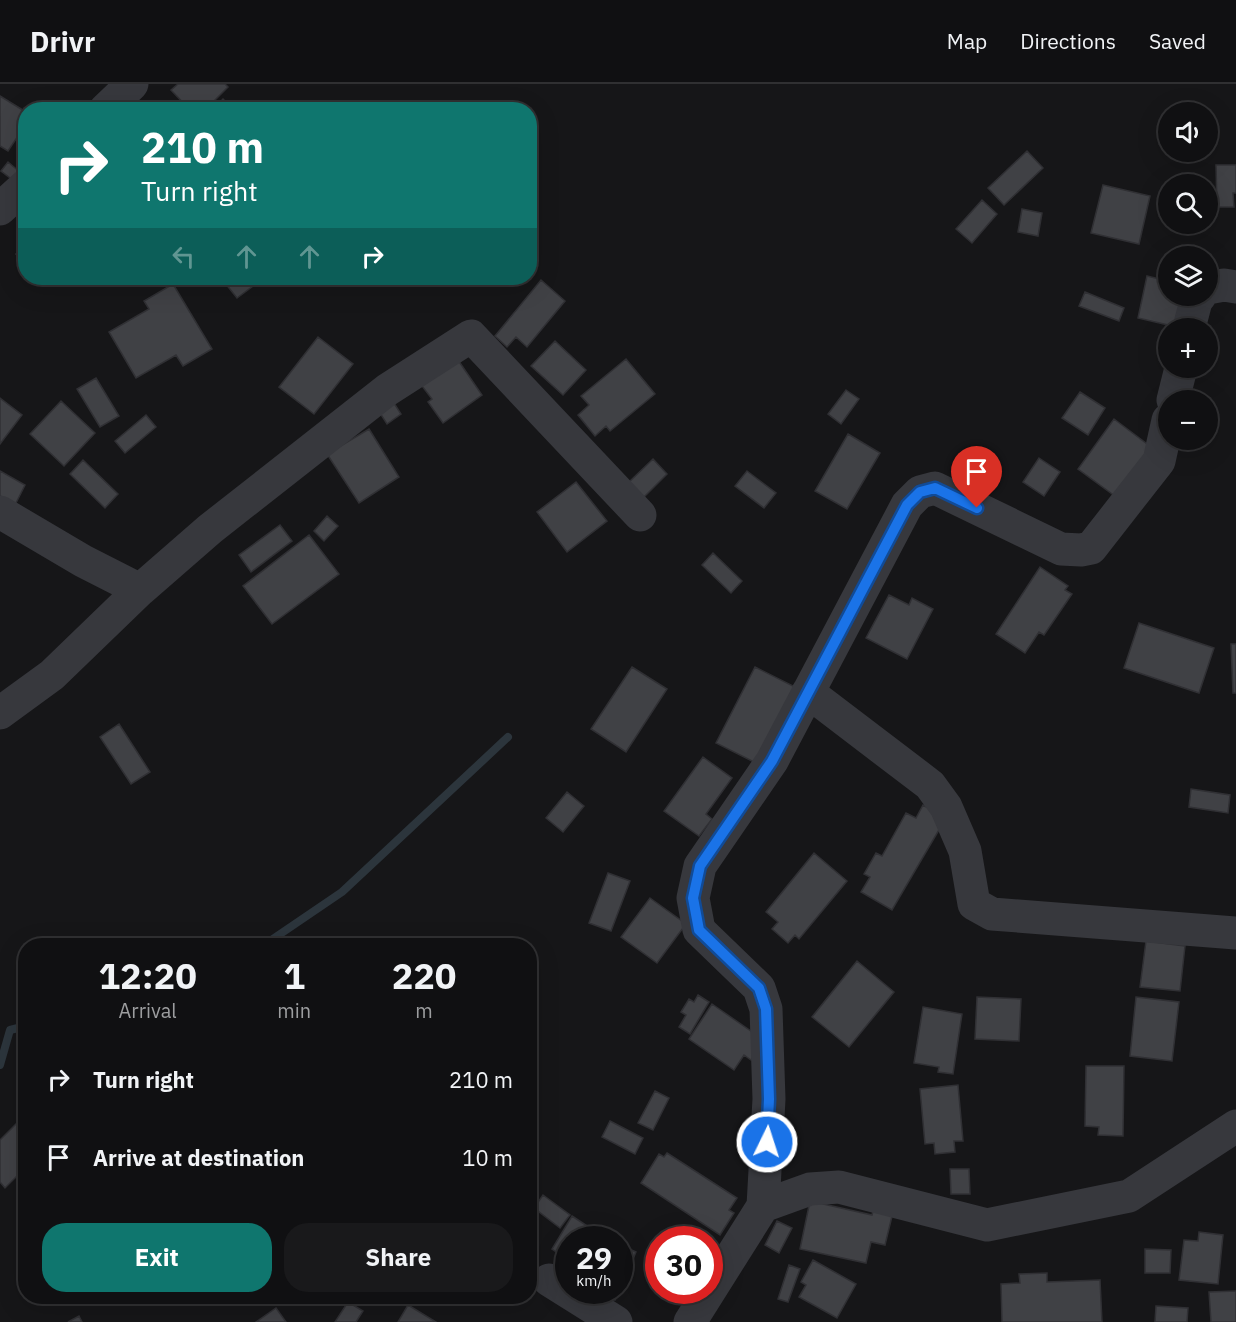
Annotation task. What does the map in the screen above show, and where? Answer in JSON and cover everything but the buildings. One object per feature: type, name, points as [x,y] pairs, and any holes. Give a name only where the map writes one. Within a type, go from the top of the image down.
[{"type":"street","points":[[113,102],[132,84]]},
{"type":"street","points":[[0,209],[18,192]]},
{"type":"street","points":[[1218,286],[1236,287]]},
{"type":"street","points":[[0,713],[52,675],[140,590],[210,529],[387,390],[471,336],[640,515]]},
{"type":"street","points":[[690,1322],[763,1206],[769,1099],[766,1009],[759,988],[699,930],[693,898],[700,866],[772,761],[907,505],[920,492],[935,488],[1061,549],[1081,550],[1091,548],[1159,462],[1162,450]]},
{"type":"street","points":[[0,512],[83,561],[140,590]]},
{"type":"street","points":[[808,692],[930,785],[946,807],[965,851],[974,903],[981,910],[992,914],[1236,933]]},
{"type":"street","points":[[763,1206],[810,1189],[839,1187],[987,1225],[1129,1196],[1236,1126]]},
{"type":"street","points":[[549,1280],[616,1322]]},
{"type":"waterway","points":[[274,938],[342,892],[508,737]]},
{"type":"waterway","points":[[0,1065],[10,1030],[18,1028]]},
{"type":"route","points":[[767,1142],[769,1099],[766,1009],[759,988],[699,930],[693,898],[700,866],[772,761],[907,505],[920,492],[935,488],[977,508]]}]
